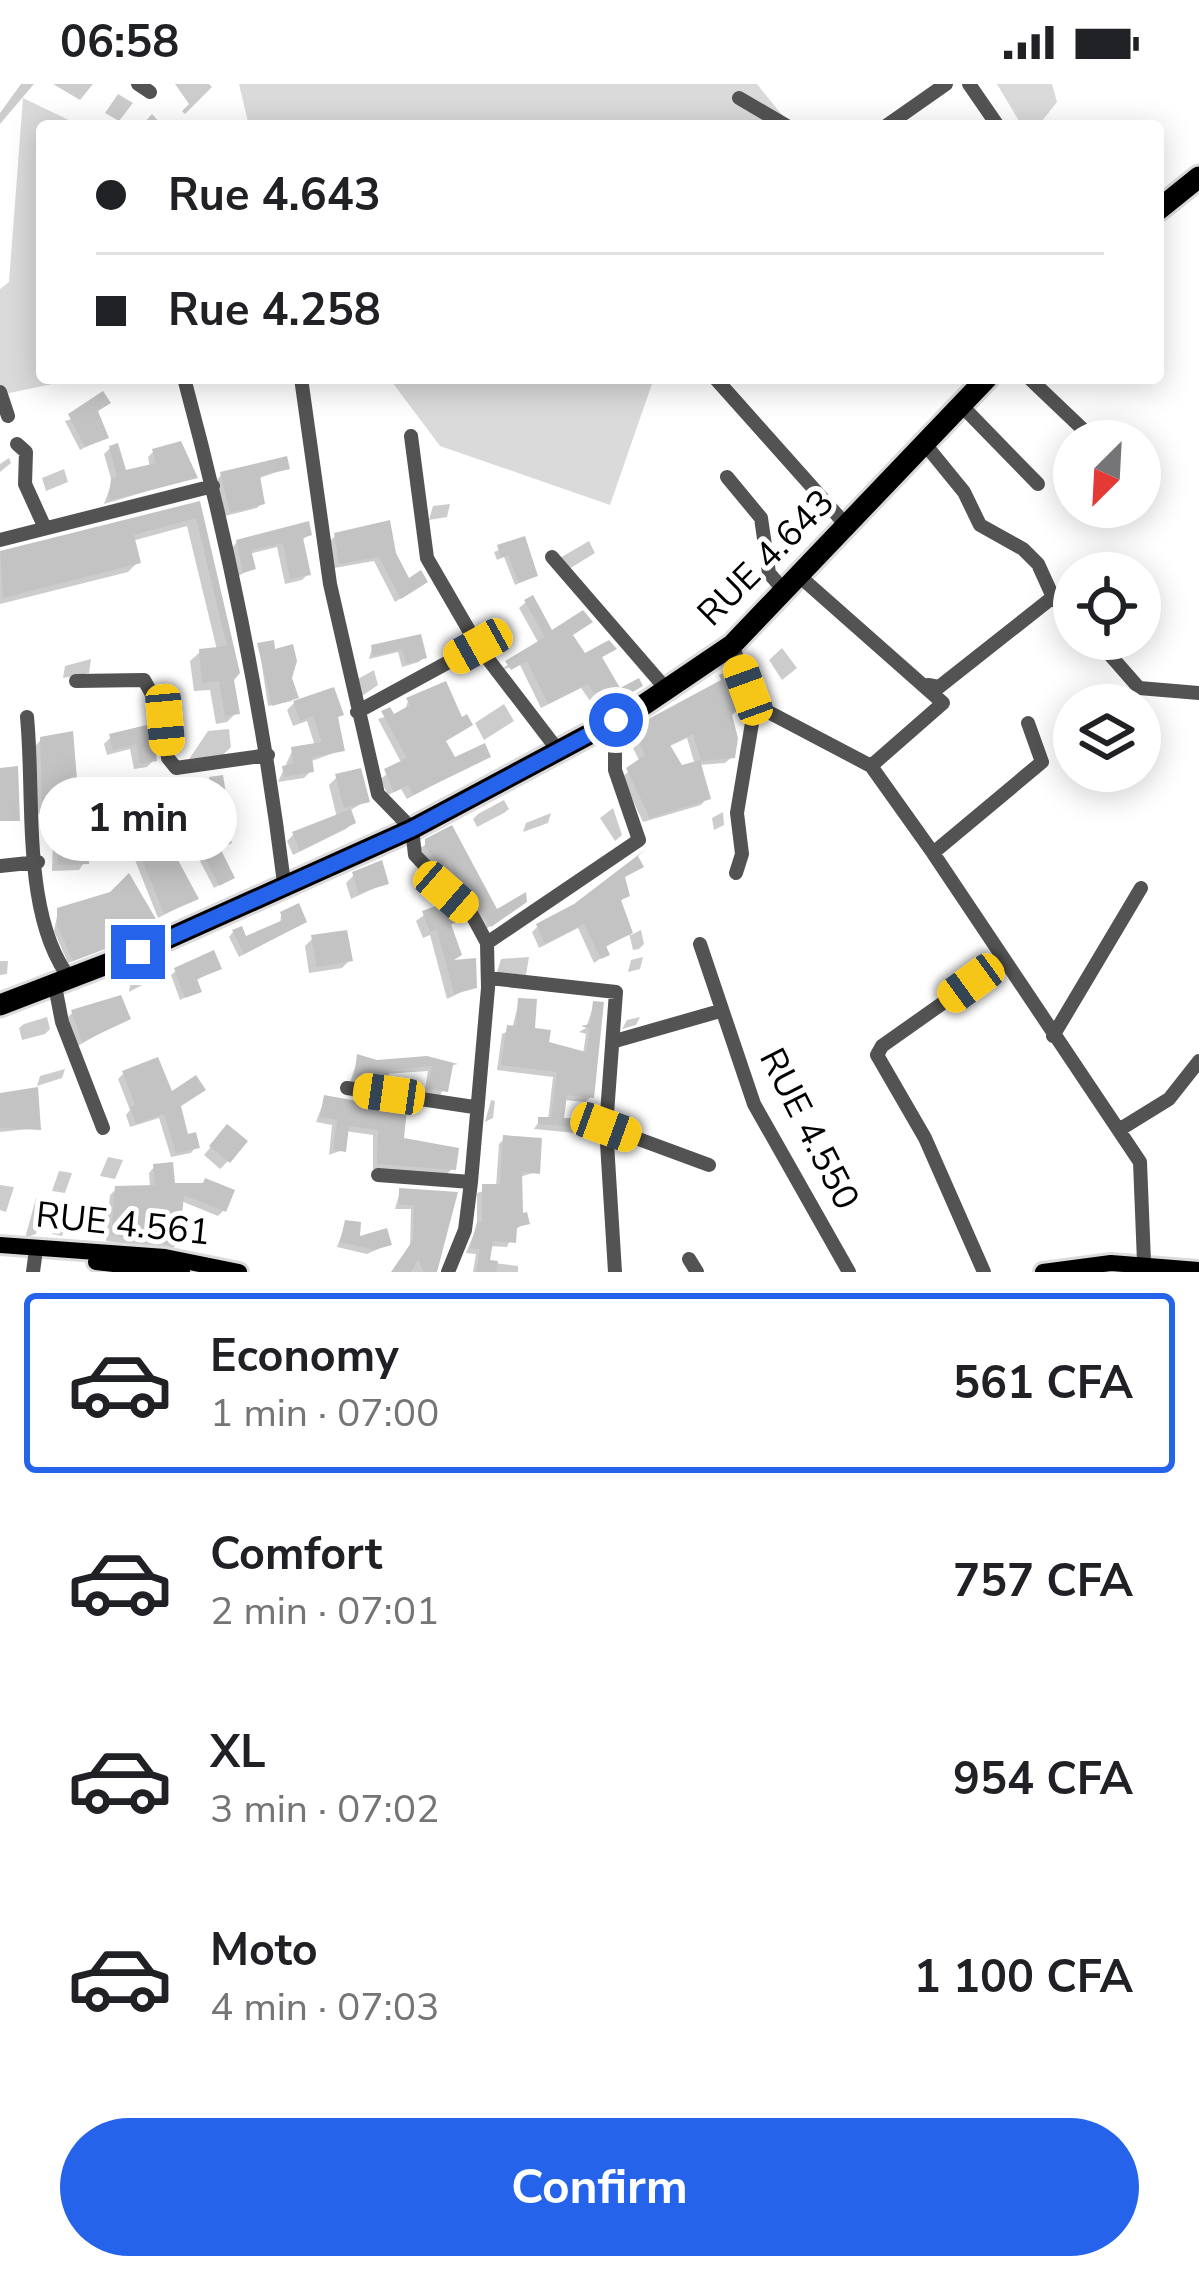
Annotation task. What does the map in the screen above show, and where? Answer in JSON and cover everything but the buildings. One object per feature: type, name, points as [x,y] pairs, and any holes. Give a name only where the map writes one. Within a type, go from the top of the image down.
[{"type":"highway","points":[[1164,205],[1199,177]]},
{"type":"highway","name":"RUE 4.643","points":[[0,1005],[63,983],[412,829],[667,690],[732,645],[981,384]]},
{"type":"main road","points":[[0,1249],[34,1265],[182,1272]]},
{"type":"main road","name":"RUE 4.561","points":[[0,1249],[165,1257],[239,1272]]},
{"type":"main road","points":[[1043,1272],[1144,1262],[1199,1270]]},
{"type":"street","points":[[895,120],[946,84]]},
{"type":"street","points":[[969,84],[994,120]]},
{"type":"street","points":[[739,98],[777,120]]},
{"type":"street","points":[[186,384],[213,487],[268,755],[284,883]]},
{"type":"street","points":[[302,384],[330,584],[378,794],[412,829],[415,855],[472,914],[487,943],[489,978],[471,1181],[465,1230],[448,1272]]},
{"type":"street","points":[[721,384],[846,525]]},
{"type":"street","points":[[1036,384],[1073,420]]},
{"type":"street","points":[[0,392],[8,416]]},
{"type":"street","points":[[961,404],[1038,484]]},
{"type":"street","points":[[411,436],[428,558],[478,646],[556,749]]},
{"type":"street","points":[[924,443],[964,492],[980,525],[1023,549],[1039,564],[1053,597],[939,688],[927,685]]},
{"type":"street","points":[[17,444],[26,452],[25,484],[45,528]]},
{"type":"street","points":[[727,477],[761,518],[770,573],[792,583],[927,685],[943,704],[871,766]]},
{"type":"street","points":[[1,536],[213,487]]},
{"type":"street","points":[[552,557],[667,690]]},
{"type":"street","points":[[732,645],[755,705],[737,813],[742,854],[736,873]]},
{"type":"street","points":[[357,712],[478,646]]},
{"type":"street","points":[[1114,660],[1138,688],[1199,693]]},
{"type":"street","points":[[76,681],[144,680],[163,714],[168,758],[176,768],[268,755]]},
{"type":"street","points":[[755,705],[871,766],[933,853],[1001,962],[1121,1128],[1143,1173],[1144,1262]]},
{"type":"street","points":[[27,717],[40,926],[63,983],[62,1022],[103,1128]]},
{"type":"street","points":[[487,943],[639,839],[615,770],[616,720]]},
{"type":"street","points":[[933,853],[1037,768],[1042,753],[1028,723]]},
{"type":"street","points":[[0,866],[38,862]]},
{"type":"street","points":[[1053,1036],[1141,888]]},
{"type":"street","name":"RUE 4.550","points":[[700,944],[754,1104],[848,1272]]},
{"type":"street","points":[[984,1272],[926,1138],[878,1055],[1001,962]]},
{"type":"street","points":[[489,978],[614,988],[615,1042],[606,1127],[615,1272]]},
{"type":"street","points":[[615,1042],[720,1011]]},
{"type":"street","points":[[1121,1128],[1169,1099],[1199,1060]]},
{"type":"street","points":[[347,1088],[474,1107]]},
{"type":"street","points":[[606,1127],[709,1165]]},
{"type":"street","points":[[378,1175],[471,1181]]},
{"type":"shaded area","points":[[239,84],[757,84],[786,120],[248,120]]},
{"type":"shaded area","points":[[997,84],[1052,84],[1057,102],[1043,120],[1018,120]]},
{"type":"shaded area","points":[[23,98],[69,120],[36,120],[36,384],[52,384],[0,395],[0,289],[9,282]]},
{"type":"shaded area","points":[[394,384],[652,384],[610,505],[440,446]]},
{"type":"route","points":[[138,952],[412,829],[616,720]]}]
